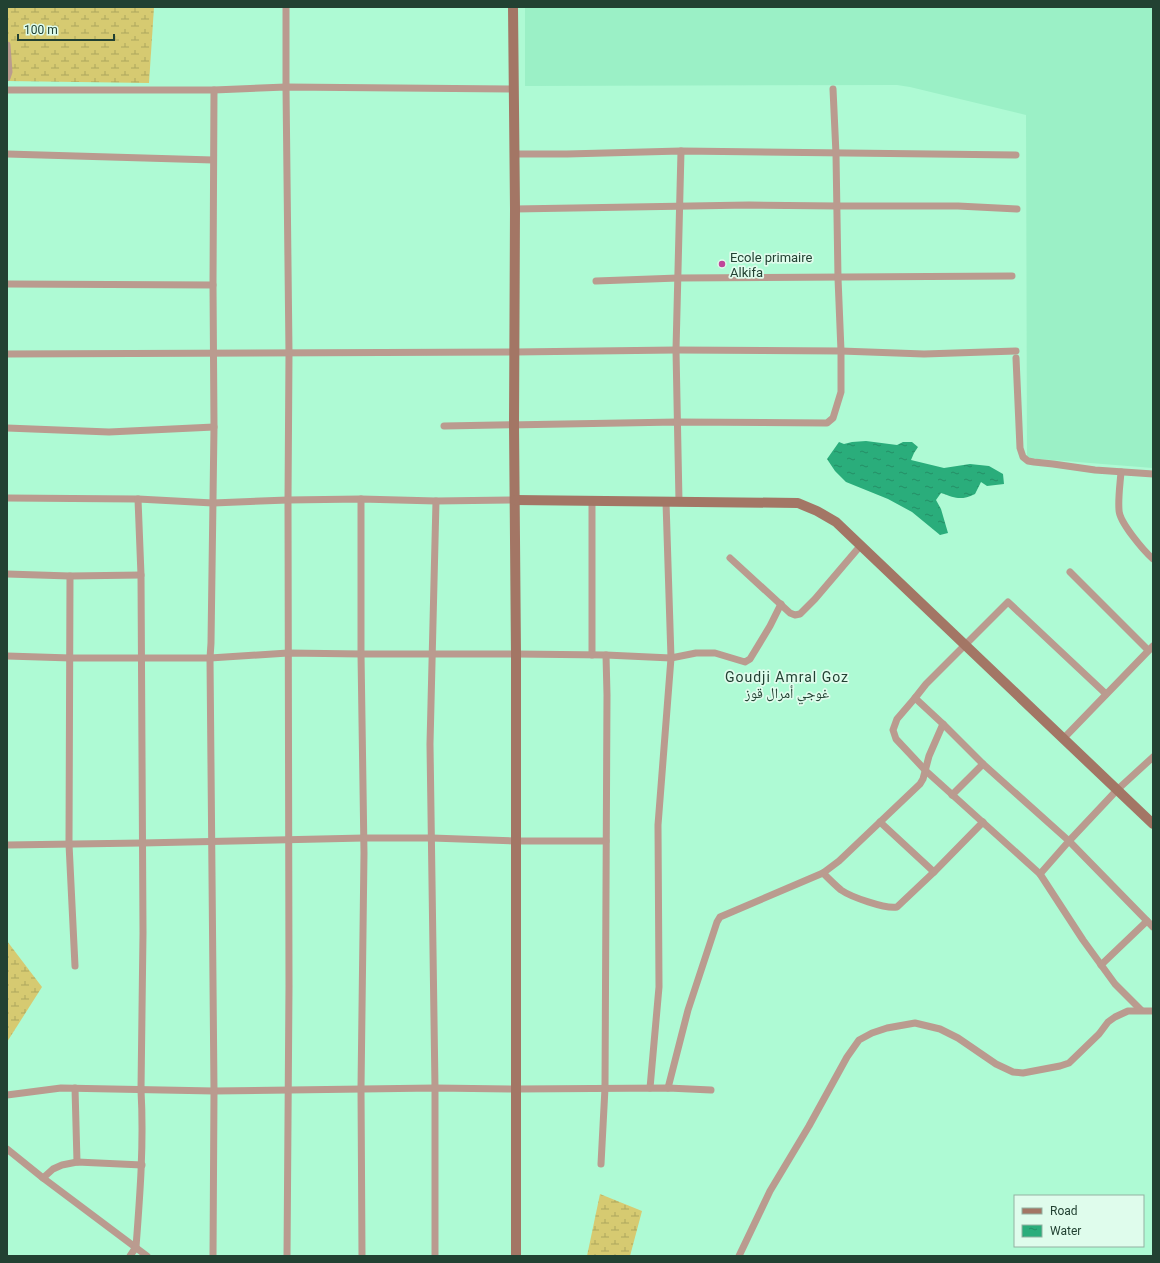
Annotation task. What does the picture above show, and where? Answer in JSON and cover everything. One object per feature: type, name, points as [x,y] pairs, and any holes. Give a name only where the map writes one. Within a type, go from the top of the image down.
[{"type":"street","points":[[286,7],[289,353],[287,1256]]},
{"type":"street","points":[[513,7],[516,209],[514,425],[516,654],[516,1256]]},
{"type":"street","points":[[7,45],[9,72],[7,78]]},
{"type":"street","points":[[7,90],[214,90],[286,87],[514,89]]},
{"type":"street","points":[[444,426],[677,422],[827,423],[833,418],[841,392],[841,351],[833,89]]},
{"type":"street","points":[[212,1256],[214,1091],[213,842],[210,658],[212,643],[214,427],[214,90]]},
{"type":"street","points":[[514,154],[681,151],[1016,155]]},
{"type":"street","points":[[678,502],[676,350],[681,151]]},
{"type":"street","points":[[7,154],[213,160]]},
{"type":"street","points":[[516,209],[749,205],[958,206],[1017,209]]},
{"type":"street","points":[[596,281],[678,278],[1012,276]]},
{"type":"street","points":[[7,284],[213,285]]},
{"type":"street","points":[[7,354],[676,350],[841,351],[1016,355],[1020,448],[1023,457],[1028,461],[1040,463],[1153,474]]},
{"type":"street","points":[[7,428],[109,432],[214,427]]},
{"type":"street","points":[[1121,472],[1118,512],[1134,538],[1153,559]]},
{"type":"street","points":[[7,498],[138,499],[213,504],[288,500],[361,499],[436,501],[515,500],[798,503],[817,511],[836,522],[1153,824]]},
{"type":"street","points":[[130,1256],[136,1247],[142,1165],[142,575],[138,499]]},
{"type":"street","points":[[361,499],[361,654],[364,838],[361,1088],[362,1256]]},
{"type":"street","points":[[435,1256],[435,1088],[430,744],[436,501]]},
{"type":"street","points":[[592,501],[592,655]]},
{"type":"street","points":[[650,1088],[659,987],[658,825],[671,658],[666,502]]},
{"type":"street","points":[[730,558],[790,613],[795,615],[800,614],[815,600],[861,545]]},
{"type":"street","points":[[1063,739],[1151,648],[1070,572]]},
{"type":"street","points":[[7,574],[70,576],[142,575]]},
{"type":"street","points":[[70,576],[71,658],[69,844],[75,966]]},
{"type":"street","points":[[1106,694],[1008,602],[926,684],[897,719],[893,730],[896,740],[926,771],[1040,874],[1083,940],[1115,984],[1141,1010]]},
{"type":"street","points":[[7,656],[142,659],[210,658],[288,653],[606,655],[671,658],[696,653],[715,653],[745,662],[750,659],[770,626],[781,604]]},
{"type":"street","points":[[601,1164],[605,1088],[606,655]]},
{"type":"street","points":[[915,698],[944,724],[983,764],[1069,841],[1153,927]]},
{"type":"street","points":[[668,1088],[688,1010],[717,922],[720,917],[822,873],[839,861],[920,784],[926,771],[929,756],[944,724]]},
{"type":"street","points":[[1040,874],[1117,790],[1153,757]]},
{"type":"street","points":[[952,795],[983,764]]},
{"type":"street","points":[[880,822],[934,872]]},
{"type":"street","points":[[822,873],[842,891],[880,905],[892,908],[897,907],[983,822]]},
{"type":"street","points":[[7,845],[364,838],[606,841]]},
{"type":"street","points":[[1101,965],[1147,921]]},
{"type":"street","points":[[739,1256],[770,1190],[809,1126],[847,1058],[859,1040],[865,1036],[887,1028],[915,1024],[940,1029],[958,1038],[996,1064],[1013,1072],[1023,1073],[1069,1063],[1099,1034],[1111,1019],[1128,1011],[1153,1011]]},
{"type":"street","points":[[7,1095],[61,1088],[214,1091],[361,1088],[668,1088],[711,1090]]},
{"type":"street","points":[[75,1088],[77,1162]]},
{"type":"street","points":[[7,1148],[43,1178],[147,1256]]},
{"type":"street","points":[[43,1178],[54,1169],[62,1165],[77,1162],[142,1165]]},
{"type":"shaded area","points":[[525,7],[1153,7],[1153,468],[1027,458],[1026,115],[897,85],[525,86]]},
{"type":"green space","points":[[7,7],[154,7],[149,83],[7,81]]},
{"type":"green space","points":[[7,941],[42,987],[7,1042]]},
{"type":"green space","points":[[600,1194],[642,1211],[630,1256],[587,1256]]},
{"type":"water","points":[[866,441],[897,445],[903,442],[912,442],[918,447],[911,460],[944,468],[970,464],[989,466],[1003,474],[1004,484],[987,486],[981,482],[975,494],[965,498],[954,497],[941,493],[936,500],[941,509],[948,533],[940,535],[912,512],[888,499],[846,482],[835,471],[827,459],[839,442],[844,444]]},
{"type":"place","name":"Ecole primaire Alkifa","points":[[722,264]]},
{"type":"district","name":"Goudji Amral Goz غوجي أمرال قوز","points":[[787,686]]}]
